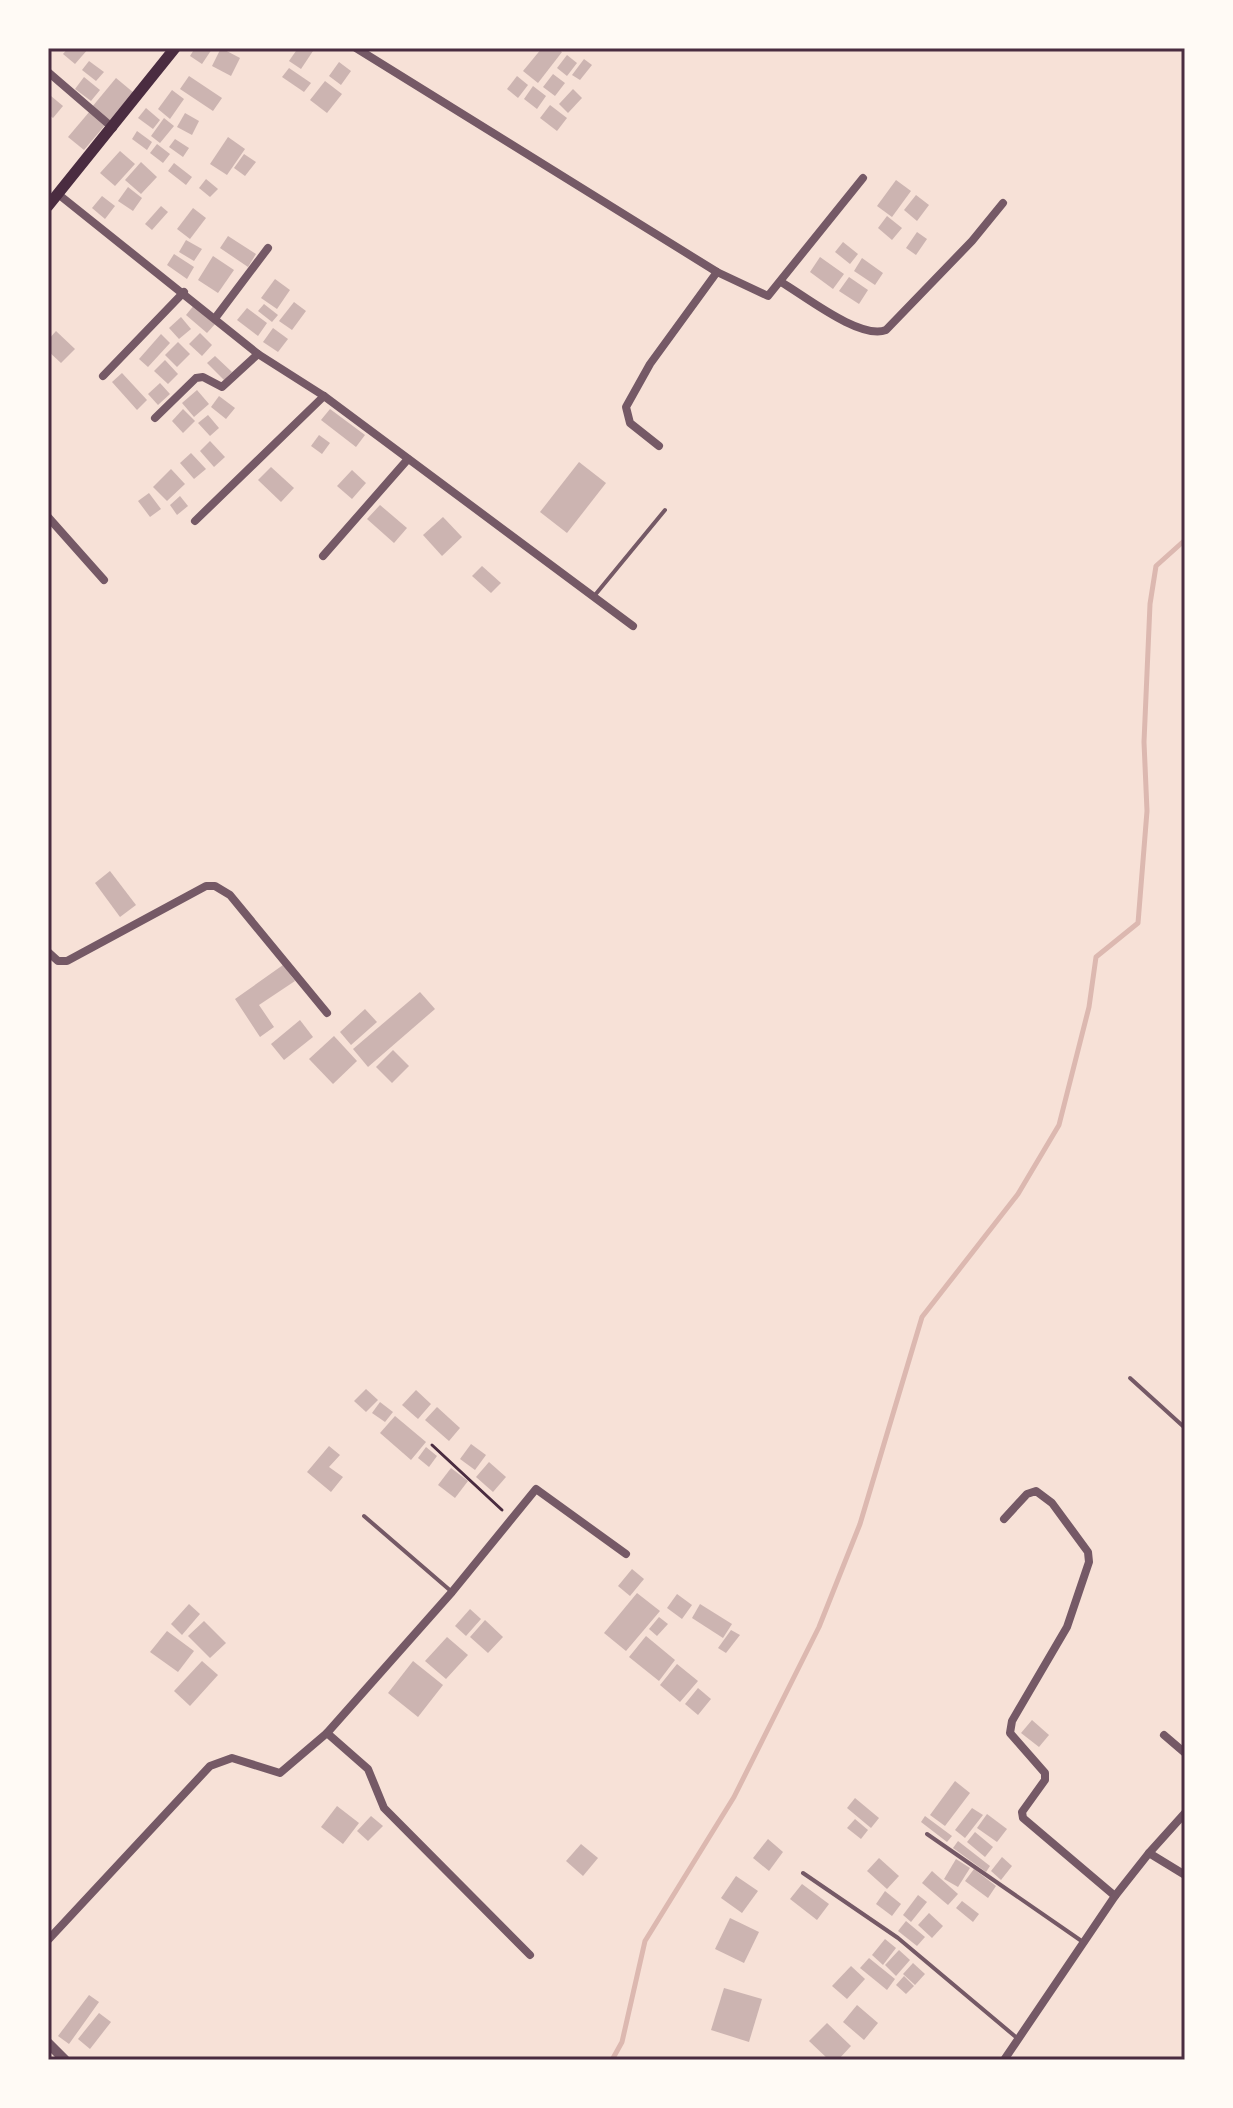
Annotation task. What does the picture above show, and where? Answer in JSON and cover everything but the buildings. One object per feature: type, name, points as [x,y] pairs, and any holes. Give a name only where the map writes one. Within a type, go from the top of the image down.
[{"type":"main road","points":[[48,206],[113,128],[169,51]]},
{"type":"street","points":[[356,48],[717,272],[768,296],[863,178]]},
{"type":"street","points":[[48,72],[113,128]]},
{"type":"street","points":[[58,194],[216,317],[258,354],[324,396],[633,626]]},
{"type":"street","points":[[781,282],[861,330],[876,334],[886,330],[954,256],[965,249],[1003,203]]},
{"type":"street","points":[[216,317],[268,248]]},
{"type":"street","points":[[659,446],[630,423],[626,407],[650,364],[717,272]]},
{"type":"street","points":[[103,376],[184,292]]},
{"type":"street","points":[[155,418],[196,378],[203,377],[225,386],[258,354]]},
{"type":"street","points":[[195,521],[324,396]]},
{"type":"street","points":[[323,556],[408,459]]},
{"type":"street","points":[[48,517],[104,580]]},
{"type":"street","points":[[48,952],[58,961],[67,961],[206,886],[215,886],[230,895],[327,1013]]},
{"type":"street","points":[[48,1940],[210,1766],[232,1758],[280,1773],[327,1733],[452,1592],[536,1489],[542,1490],[626,1554]]},
{"type":"street","points":[[1004,1519],[1027,1494],[1036,1491],[1052,1503],[1088,1552],[1089,1562],[1067,1627],[1012,1721],[1010,1733],[1045,1773],[1045,1780],[1022,1812],[1023,1818],[1115,1896]]},
{"type":"street","points":[[327,1733],[368,1769],[384,1808],[530,1955]]},
{"type":"street","points":[[1164,1735],[1185,1753]]},
{"type":"street","points":[[1004,2060],[1115,1896],[1185,1813]]},
{"type":"street","points":[[1149,1853],[1185,1875]]},
{"type":"street","points":[[48,2043],[65,2060]]},
{"type":"lane","points":[[593,596],[665,510]]},
{"type":"lane","points":[[1130,1378],[1185,1428]]},
{"type":"lane","points":[[364,1516],[452,1592]]},
{"type":"lane","points":[[927,1834],[1083,1942]]},
{"type":"lane","points":[[803,1873],[898,1938],[1019,2040]]},
{"type":"path","points":[[432,1445],[510,1518]]},
{"type":"waterway","points":[[612,2060],[622,2042],[645,1941],[734,1797],[819,1627],[860,1524],[922,1317],[1018,1194],[1059,1125],[1089,1007],[1096,957],[1138,923],[1147,811],[1144,742],[1150,604],[1156,566],[1185,540]]}]
